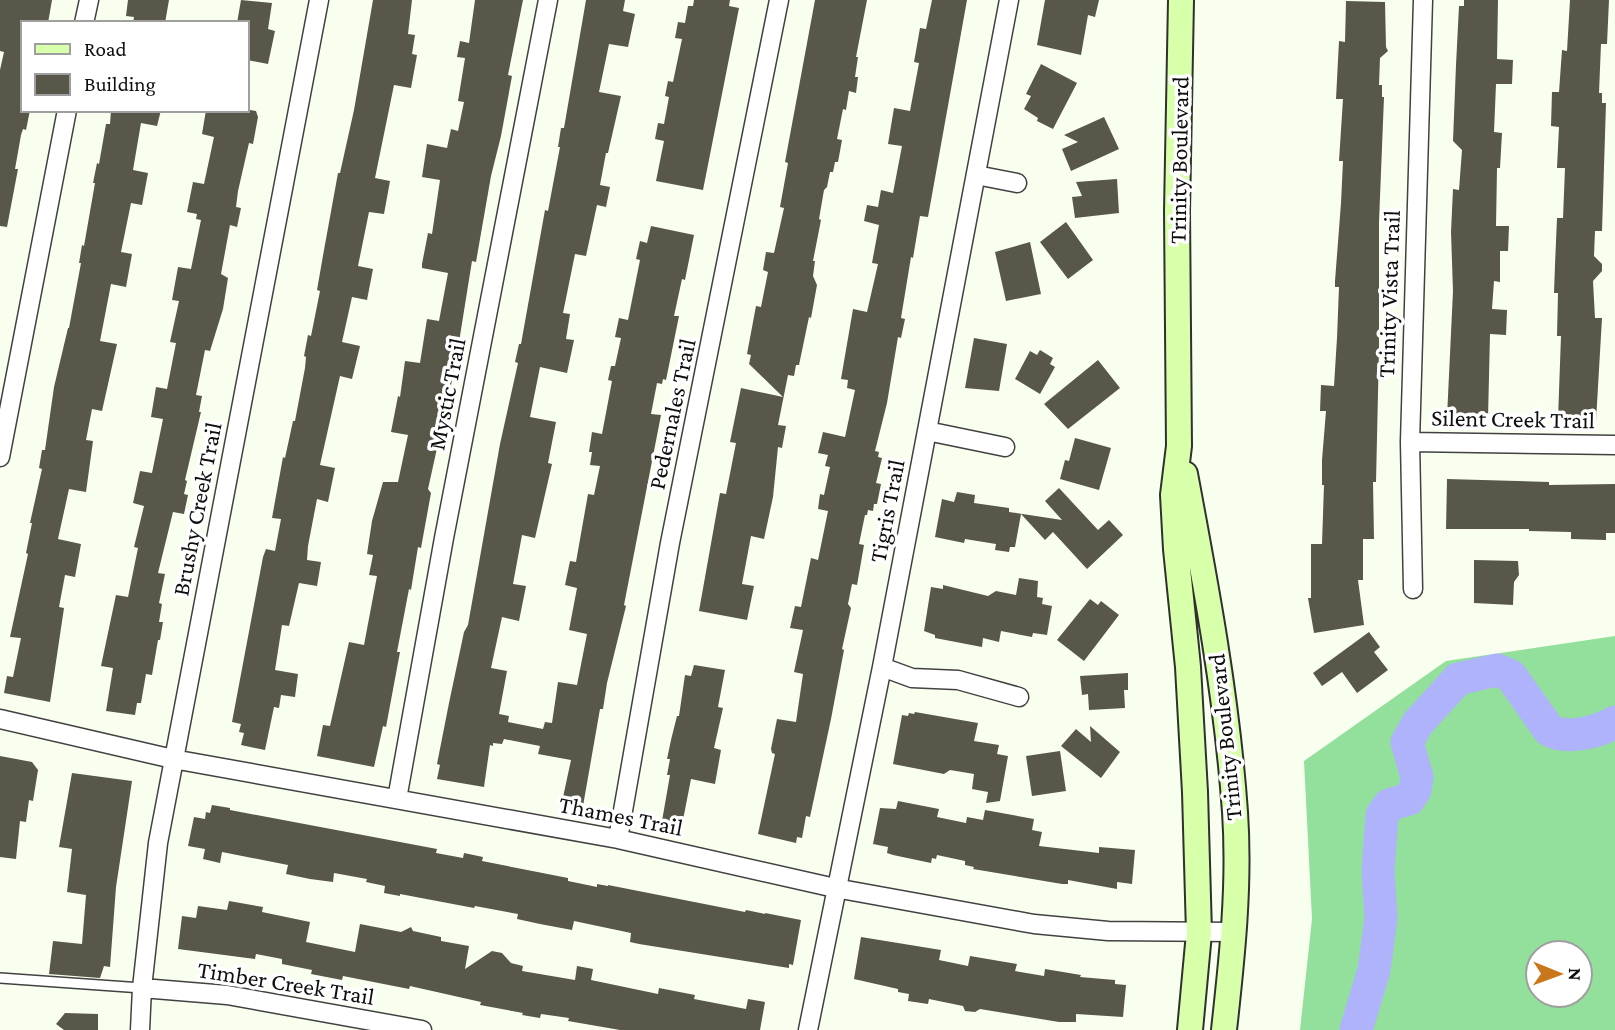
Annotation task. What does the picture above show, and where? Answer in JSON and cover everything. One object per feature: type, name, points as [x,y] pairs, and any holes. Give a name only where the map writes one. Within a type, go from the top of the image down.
[{"type":"main road","name":"Trinity Boulevard","points":[[1181,0],[1177,211],[1179,446],[1173,495],[1195,792],[1199,933],[1190,1030]]},
{"type":"main road","name":"Trinity Boulevard","points":[[1179,446],[1220,672],[1235,814],[1235,932],[1224,1030]]},
{"type":"street","points":[[84,21],[89,0]]},
{"type":"street","name":"Brushy Creek Trail","points":[[141,1030],[142,988],[158,844],[319,0]]},
{"type":"street","name":"Mystic Trail","points":[[397,799],[449,512],[548,0]]},
{"type":"street","name":"Pedernales Trail","points":[[618,839],[670,543],[779,0]]},
{"type":"street","name":"Tigris Trail","points":[[808,1030],[835,888],[883,667],[1009,0]]},
{"type":"street","name":"Trinity Vista Trail","points":[[1413,589],[1410,442],[1423,0]]},
{"type":"street","points":[[0,457],[7,388],[67,112]]},
{"type":"street","points":[[976,175],[1017,183]]},
{"type":"street","points":[[927,431],[1005,447]]},
{"type":"street","name":"Silent Creek Trail","points":[[1410,442],[1615,445]]},
{"type":"street","points":[[883,667],[912,678],[958,680],[1019,697]]},
{"type":"street","name":"Thames Trail","points":[[0,719],[173,759],[618,839],[835,888],[1034,925],[1108,931],[1235,932]]},
{"type":"street","name":"Timber Creek Trail","points":[[142,988],[227,995],[380,1026],[422,1030]]},
{"type":"lane","points":[[0,978],[142,988]]},
{"type":"green space","points":[[1615,636],[1615,1030],[1300,1030],[1312,919],[1304,761],[1446,661]]},
{"type":"building","points":[[0,0],[52,0],[48,21],[21,21],[21,112],[30,112],[26,130],[23,129],[21,135],[15,169],[18,169],[7,227],[0,226],[0,70],[4,52],[0,51]]},
{"type":"building","points":[[128,0],[169,0],[165,21],[133,21],[134,17],[126,16]]},
{"type":"building","points":[[241,0],[272,3],[268,29],[275,31],[268,64],[248,60],[248,21],[237,21]]},
{"type":"building","points":[[373,0],[412,0],[408,34],[415,35],[412,54],[417,55],[411,88],[394,85],[375,178],[390,181],[384,214],[369,212],[358,266],[373,269],[367,300],[352,297],[342,342],[360,346],[352,379],[340,376],[320,465],[335,468],[328,502],[317,499],[308,546],[307,560],[321,562],[317,586],[299,583],[289,626],[282,625],[275,670],[298,674],[295,697],[281,695],[279,708],[274,707],[265,750],[241,745],[244,733],[239,732],[241,724],[232,722],[263,557],[266,549],[275,551],[281,519],[272,518],[283,457],[285,458],[295,421],[305,368],[304,356],[320,291],[317,290],[338,173],[354,110]]},
{"type":"building","points":[[475,0],[523,0],[508,75],[512,76],[501,136],[476,262],[472,261],[455,367],[428,489],[431,493],[421,548],[418,547],[411,590],[409,589],[386,727],[383,726],[374,767],[317,756],[323,725],[330,726],[349,642],[364,645],[377,576],[369,575],[373,555],[367,554],[372,521],[383,482],[398,482],[408,435],[391,432],[405,361],[420,363],[427,319],[439,321],[448,273],[422,268],[422,264],[428,233],[432,234],[440,180],[422,177],[427,144],[447,148],[451,129],[458,131],[464,102],[458,101],[465,58],[457,57],[460,41],[469,43]]},
{"type":"building","points":[[586,0],[625,0],[623,11],[635,14],[628,47],[609,44],[599,92],[621,96],[600,185],[610,187],[606,207],[597,205],[586,256],[575,254],[563,313],[570,314],[566,339],[574,340],[567,373],[540,367],[530,417],[556,422],[548,463],[552,464],[535,538],[522,535],[513,584],[526,586],[519,621],[502,617],[491,668],[507,671],[499,714],[509,716],[508,722],[543,729],[545,722],[552,723],[558,682],[577,685],[587,634],[569,630],[577,588],[565,585],[570,561],[576,562],[588,494],[594,495],[600,466],[590,465],[592,452],[589,452],[592,432],[602,434],[612,381],[608,380],[611,366],[615,366],[621,338],[615,337],[619,318],[628,320],[640,260],[636,259],[640,241],[647,243],[651,226],[694,235],[674,316],[679,316],[666,380],[663,379],[662,384],[657,383],[651,414],[661,415],[624,605],[626,606],[603,709],[600,709],[583,806],[562,802],[571,760],[538,754],[540,746],[504,739],[502,744],[490,745],[484,787],[437,779],[440,765],[437,764],[464,632],[468,625],[500,444],[518,363],[515,362],[521,344],[545,210],[548,211]]},
{"type":"building","points":[[694,0],[730,0],[729,6],[739,8],[703,190],[656,181],[664,141],[655,139],[658,123],[664,124],[669,97],[665,96],[668,81],[673,82],[682,39],[675,38],[678,22],[685,23],[688,6],[693,6]]},
{"type":"building","points":[[815,0],[867,0],[856,57],[856,93],[849,91],[846,110],[843,109],[837,139],[842,140],[838,162],[835,162],[833,172],[830,172],[824,190],[813,261],[813,276],[817,285],[811,318],[809,317],[799,365],[796,365],[794,376],[788,375],[778,425],[786,426],[782,448],[778,447],[773,497],[764,539],[751,536],[742,584],[754,586],[747,620],[699,611],[720,493],[726,494],[736,443],[730,442],[741,388],[783,397],[749,364],[751,355],[747,354],[756,306],[761,307],[768,272],[763,270],[766,252],[774,253],[784,208],[780,207],[788,163],[785,162]]},
{"type":"building","points":[[932,0],[967,0],[928,217],[920,216],[901,318],[905,319],[901,338],[898,337],[887,403],[875,451],[879,452],[878,457],[882,458],[876,483],[881,484],[877,504],[874,504],[873,511],[868,510],[865,515],[859,544],[864,545],[857,585],[852,584],[848,604],[851,608],[831,719],[810,817],[806,816],[802,838],[797,837],[796,843],[758,834],[775,754],[771,749],[777,719],[796,722],[803,674],[794,672],[803,630],[790,628],[795,606],[801,607],[811,558],[818,560],[828,511],[818,509],[820,494],[824,495],[830,467],[825,466],[828,455],[818,453],[823,432],[845,437],[855,390],[847,388],[848,380],[841,379],[853,309],[867,312],[878,264],[872,263],[879,225],[864,221],[867,205],[878,207],[881,190],[893,193],[902,146],[888,144],[894,108],[910,111],[919,63],[914,62],[920,28],[926,29]]},
{"type":"building","points":[[1045,0],[1099,0],[1095,17],[1088,15],[1081,55],[1037,45]]},
{"type":"building","points":[[1464,0],[1498,0],[1497,59],[1513,60],[1512,84],[1496,84],[1494,132],[1502,133],[1500,168],[1497,168],[1496,226],[1509,226],[1508,251],[1500,251],[1500,282],[1494,281],[1492,309],[1507,310],[1506,335],[1490,334],[1488,418],[1447,417],[1453,291],[1453,189],[1459,190],[1462,150],[1453,141],[1456,65],[1459,6],[1464,6]]},
{"type":"building","points":[[1570,0],[1609,0],[1607,44],[1601,44],[1599,93],[1602,93],[1602,103],[1606,103],[1602,231],[1595,231],[1594,256],[1602,264],[1602,271],[1593,281],[1595,318],[1602,318],[1596,421],[1558,419],[1561,336],[1557,336],[1558,293],[1554,293],[1557,218],[1563,218],[1565,168],[1557,168],[1559,127],[1551,126],[1552,92],[1559,92],[1562,50],[1567,51]]},
{"type":"building","points":[[1346,1],[1385,2],[1388,51],[1380,58],[1379,85],[1382,85],[1384,97],[1379,222],[1376,482],[1373,482],[1374,539],[1363,539],[1363,580],[1358,580],[1364,625],[1314,633],[1308,598],[1311,598],[1311,544],[1322,544],[1322,460],[1326,411],[1320,411],[1321,385],[1334,386],[1337,338],[1339,287],[1335,287],[1335,281],[1343,161],[1339,161],[1343,99],[1336,99],[1339,41],[1345,42]]},
{"type":"building","points":[[1041,64],[1077,83],[1053,129],[1037,121],[1038,118],[1024,109],[1031,96],[1026,94]]},
{"type":"building","points":[[256,111],[258,117],[253,144],[249,143],[238,191],[236,207],[241,208],[237,227],[230,225],[221,274],[228,278],[223,309],[210,351],[205,350],[196,395],[202,396],[201,412],[185,480],[184,494],[188,495],[184,514],[173,512],[158,573],[165,574],[159,603],[162,604],[159,622],[163,622],[152,675],[146,674],[141,703],[137,703],[135,715],[106,711],[113,668],[101,666],[116,595],[128,597],[138,548],[134,547],[144,506],[133,503],[140,471],[152,473],[163,419],[151,417],[156,387],[167,389],[176,343],[170,342],[179,301],[172,300],[178,267],[191,269],[201,220],[196,219],[197,214],[187,212],[193,182],[204,184],[214,137],[202,134],[206,112]]},
{"type":"building","points":[[111,112],[160,112],[157,126],[141,123],[133,170],[148,173],[142,205],[131,203],[121,252],[132,254],[126,287],[111,284],[100,341],[117,344],[102,411],[92,409],[86,440],[93,441],[86,492],[69,489],[58,539],[81,544],[75,577],[65,575],[59,607],[64,608],[50,702],[4,693],[7,676],[13,677],[21,638],[10,637],[28,554],[30,523],[42,469],[39,468],[42,450],[45,450],[54,387],[69,328],[97,163],[99,164],[106,124],[110,124]]},
{"type":"building","points":[[1104,117],[1119,149],[1071,171],[1062,149],[1078,142],[1064,135]]},
{"type":"building","points":[[1117,179],[1119,213],[1075,218],[1072,197],[1082,196],[1076,182]]},
{"type":"building","points":[[1066,222],[1093,260],[1068,279],[1040,242]]},
{"type":"building","points":[[1030,242],[1041,294],[1006,301],[995,252]]},
{"type":"building","points":[[974,338],[1007,344],[999,391],[965,388]]},
{"type":"building","points":[[1040,350],[1053,358],[1050,364],[1055,367],[1040,394],[1015,379],[1030,351],[1037,355]]},
{"type":"building","points":[[1098,360],[1120,388],[1068,429],[1044,404]]},
{"type":"building","points":[[1075,438],[1111,448],[1099,490],[1060,479],[1065,460],[1069,461]]},
{"type":"building","points":[[1447,479],[1549,482],[1549,485],[1615,484],[1615,533],[1606,533],[1606,540],[1571,539],[1571,532],[1529,529],[1446,529]]},
{"type":"building","points":[[1059,488],[1098,530],[1109,520],[1123,535],[1087,569],[1053,532],[1045,540],[1021,514],[1015,547],[1010,547],[1009,552],[995,550],[996,544],[965,539],[964,543],[935,537],[942,499],[954,502],[957,492],[975,495],[974,503],[1009,508],[1009,512],[1062,520],[1045,501]]},
{"type":"building","points":[[1474,560],[1518,561],[1519,575],[1514,582],[1513,605],[1474,603]]},
{"type":"building","points":[[1019,578],[1038,581],[1037,597],[1043,598],[1042,604],[1052,606],[1047,635],[1033,633],[1032,637],[1001,631],[999,642],[983,638],[982,647],[935,638],[935,635],[924,631],[931,587],[943,589],[943,585],[988,596],[996,591],[1016,595]]},
{"type":"building","points":[[1090,599],[1098,605],[1101,601],[1119,615],[1084,661],[1057,640]]},
{"type":"building","points":[[1369,632],[1380,647],[1374,652],[1388,670],[1357,693],[1342,672],[1322,686],[1313,673]]},
{"type":"building","points":[[694,665],[725,670],[718,707],[723,708],[714,748],[721,750],[715,784],[691,779],[682,825],[662,821],[670,775],[667,775],[670,759],[667,759],[679,716],[685,675],[691,676]]},
{"type":"building","points":[[1128,673],[1128,690],[1124,690],[1125,708],[1089,710],[1088,694],[1082,695],[1080,676]]},
{"type":"building","points":[[909,713],[978,723],[974,741],[999,745],[997,754],[1008,756],[1000,801],[986,803],[988,792],[972,789],[974,774],[950,770],[944,774],[893,764],[902,715],[908,716]]},
{"type":"building","points":[[1090,726],[1120,752],[1101,778],[1061,746],[1076,729],[1091,742]]},
{"type":"building","points":[[1060,751],[1066,791],[1032,796],[1026,756]]},
{"type":"building","points":[[0,756],[32,762],[38,770],[26,822],[20,821],[16,859],[0,857]]},
{"type":"building","points":[[72,773],[132,781],[116,887],[110,967],[104,966],[100,978],[49,974],[53,941],[82,944],[86,895],[67,892],[72,849],[59,847]]},
{"type":"building","points":[[898,801],[939,809],[937,817],[966,823],[967,817],[983,820],[985,810],[1034,819],[1032,830],[1042,832],[1039,846],[1099,853],[1099,847],[1135,850],[1132,884],[1117,882],[1117,889],[1068,880],[1068,884],[1062,884],[973,869],[974,867],[965,865],[965,861],[937,855],[936,859],[932,858],[931,863],[887,853],[888,847],[873,844],[880,808],[896,809]]},
{"type":"building","points":[[212,805],[437,849],[436,853],[463,858],[464,853],[483,857],[482,861],[568,878],[568,881],[597,887],[597,884],[608,885],[745,912],[746,910],[801,920],[793,965],[789,964],[789,968],[639,944],[630,942],[631,933],[574,921],[572,930],[517,919],[518,914],[384,893],[385,886],[366,882],[367,879],[334,873],[333,882],[310,879],[286,874],[288,865],[222,852],[220,863],[203,859],[205,849],[188,846],[194,817],[205,819],[206,812],[210,813]]},
{"type":"building","points":[[229,901],[263,907],[262,912],[310,922],[306,942],[355,952],[360,924],[401,932],[411,927],[413,931],[441,937],[441,941],[469,946],[465,969],[492,951],[502,953],[511,963],[523,966],[522,971],[575,980],[577,966],[593,969],[591,980],[658,994],[659,988],[695,995],[694,999],[746,1009],[748,999],[765,1002],[760,1030],[620,1030],[568,1021],[569,1018],[541,1014],[540,1018],[522,1015],[523,1013],[480,1005],[481,1002],[410,986],[409,989],[343,976],[342,980],[311,974],[312,970],[282,964],[282,959],[256,954],[255,959],[178,949],[182,916],[196,918],[198,906],[227,910]]},
{"type":"building","points":[[861,937],[941,950],[939,960],[968,966],[970,956],[1017,964],[1015,971],[1044,976],[1045,969],[1081,975],[1080,977],[1115,980],[1115,984],[1126,985],[1123,1017],[1076,1014],[1076,1022],[1059,1022],[980,1009],[975,1012],[965,1011],[963,1006],[929,999],[928,1004],[908,1001],[909,994],[898,992],[898,989],[854,979]]},
{"type":"building","points":[[65,1013],[98,1014],[98,1030],[64,1030],[56,1024]]},
{"type":"waterway","points":[[1356,1030],[1374,970],[1381,918],[1378,871],[1382,815],[1389,805],[1409,799],[1415,790],[1417,777],[1407,742],[1418,723],[1458,679],[1497,670],[1511,676],[1549,730],[1556,733],[1582,734],[1615,722]]}]
